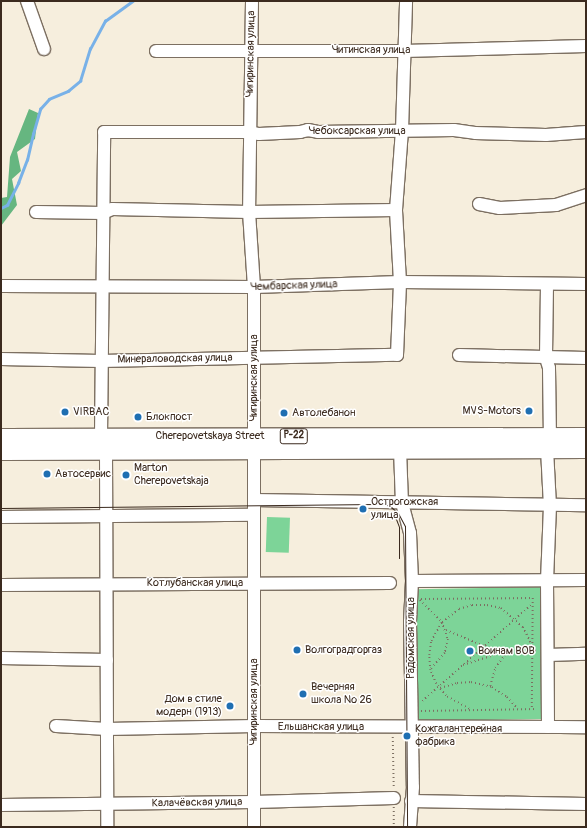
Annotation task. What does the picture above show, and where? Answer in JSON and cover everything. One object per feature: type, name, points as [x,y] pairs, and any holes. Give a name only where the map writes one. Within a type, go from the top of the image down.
[{"type":"highway","name":"Cherepovetskaya Street","points":[[254,443],[400,449],[548,442],[586,436]]},
{"type":"highway","name":"Cherepovetskaya Street","points":[[1,437],[103,444]]},
{"type":"highway","name":"Cherepovetskaya Street","points":[[1,451],[103,444],[254,443],[548,442],[586,449]]},
{"type":"street","points":[[27,1],[44,49]]},
{"type":"street","name":"Чигиринская улица","points":[[252,1],[250,50],[249,212],[254,287],[254,827]]},
{"type":"street","points":[[400,282],[396,210],[402,131],[406,1]]},
{"type":"street","name":"Читинская улица","points":[[156,51],[404,51],[586,46]]},
{"type":"street","name":"Чебоксарская улица","points":[[103,213],[104,132],[250,132],[259,134],[300,132],[308,130],[318,132],[454,130],[475,133],[546,135],[586,132]]},
{"type":"street","points":[[479,204],[500,208],[550,206],[586,195]]},
{"type":"street","points":[[36,212],[103,213],[112,209],[249,212],[396,210]]},
{"type":"street","points":[[103,213],[101,286],[103,444],[106,516],[105,584],[107,660],[107,827]]},
{"type":"street","name":"Чембарская улица","points":[[1,286],[254,287],[400,282],[547,285],[586,284]]},
{"type":"street","name":"Минераловодская улица","points":[[1,358],[102,361],[398,355],[400,282]]},
{"type":"street","points":[[547,285],[546,358],[549,368],[548,442],[550,506],[547,581],[548,727]]},
{"type":"street","points":[[459,355],[586,358]]},
{"type":"street","name":"Радомская улица","points":[[400,449],[402,503],[410,533],[412,581],[410,622],[413,787],[410,827]]},
{"type":"street","points":[[254,500],[550,506],[586,505]]},
{"type":"street","points":[[1,517],[254,514]]},
{"type":"street","points":[[412,581],[586,580]]},
{"type":"street","name":"Котлубанская улица","points":[[1,585],[390,583]]},
{"type":"street","points":[[548,655],[586,654]]},
{"type":"street","points":[[1,658],[107,660]]},
{"type":"street","name":"Ельшанская улица","points":[[56,726],[107,729],[254,726],[586,727]]},
{"type":"street","name":"Калачёвская улица","points":[[1,805],[254,802],[394,798]]},
{"type":"street","points":[[411,801],[586,804]]},
{"type":"path","points":[[419,711],[532,709],[533,651],[533,598],[420,599]]},
{"type":"path","points":[[420,599],[420,607]]},
{"type":"path","points":[[420,599],[442,622],[446,630],[448,646],[445,653],[430,670]]},
{"type":"path","points":[[419,696],[419,703],[533,603]]},
{"type":"path","points":[[470,710],[446,696],[430,670],[428,655],[431,641],[442,622],[459,609],[472,605],[487,605],[501,608],[515,619],[522,627],[533,646]]},
{"type":"path","points":[[446,630],[484,646]]},
{"type":"path","points":[[462,666],[494,654],[533,651]]},
{"type":"path","points":[[490,686],[495,668],[504,656],[512,652]]},
{"type":"path","points":[[440,688],[464,682],[490,686],[499,690],[518,709]]},
{"type":"path","points":[[392,727],[395,764],[394,827]]},
{"type":"green space","points":[[29,109],[38,113],[35,139],[17,152],[21,171],[12,179],[17,205],[1,226],[1,198],[7,197],[10,157]]},
{"type":"green space","points":[[267,517],[290,518],[289,553],[266,552]]},
{"type":"green space","points":[[542,587],[544,719],[418,721],[416,589]]},
{"type":"waterway","points":[[1,208],[7,205],[18,183],[27,160],[40,109],[49,99],[68,91],[80,81],[90,49],[105,21],[133,1]]},
{"type":"tram line","points":[[1,508],[376,504],[385,504],[391,507],[398,513],[405,526],[407,827]]},
{"type":"tram line","points":[[390,513],[396,519],[399,527],[399,558]]},
{"type":"place","name":"MVS-Motors","points":[[529,411]]},
{"type":"place","name":"VIRBAC","points":[[65,412]]},
{"type":"place","name":"Автолебанон","points":[[284,413]]},
{"type":"place","name":"Блокпост","points":[[138,417]]},
{"type":"place","name":"Автосервис","points":[[47,474]]},
{"type":"place","name":"Marton Cherepovetskaja","points":[[126,475]]},
{"type":"place","name":"Острогожская улица","points":[[363,509]]},
{"type":"place","name":"Волгоградгоргаз","points":[[297,650]]},
{"type":"place","name":"Воинам ВОВ","points":[[470,651]]},
{"type":"place","name":"Вечерняя школа № 26","points":[[303,694]]},
{"type":"place","name":"Дом в стиле модерн (1913)","points":[[230,706]]},
{"type":"place","name":"Кожгалантерейная фабрика","points":[[407,736]]}]
